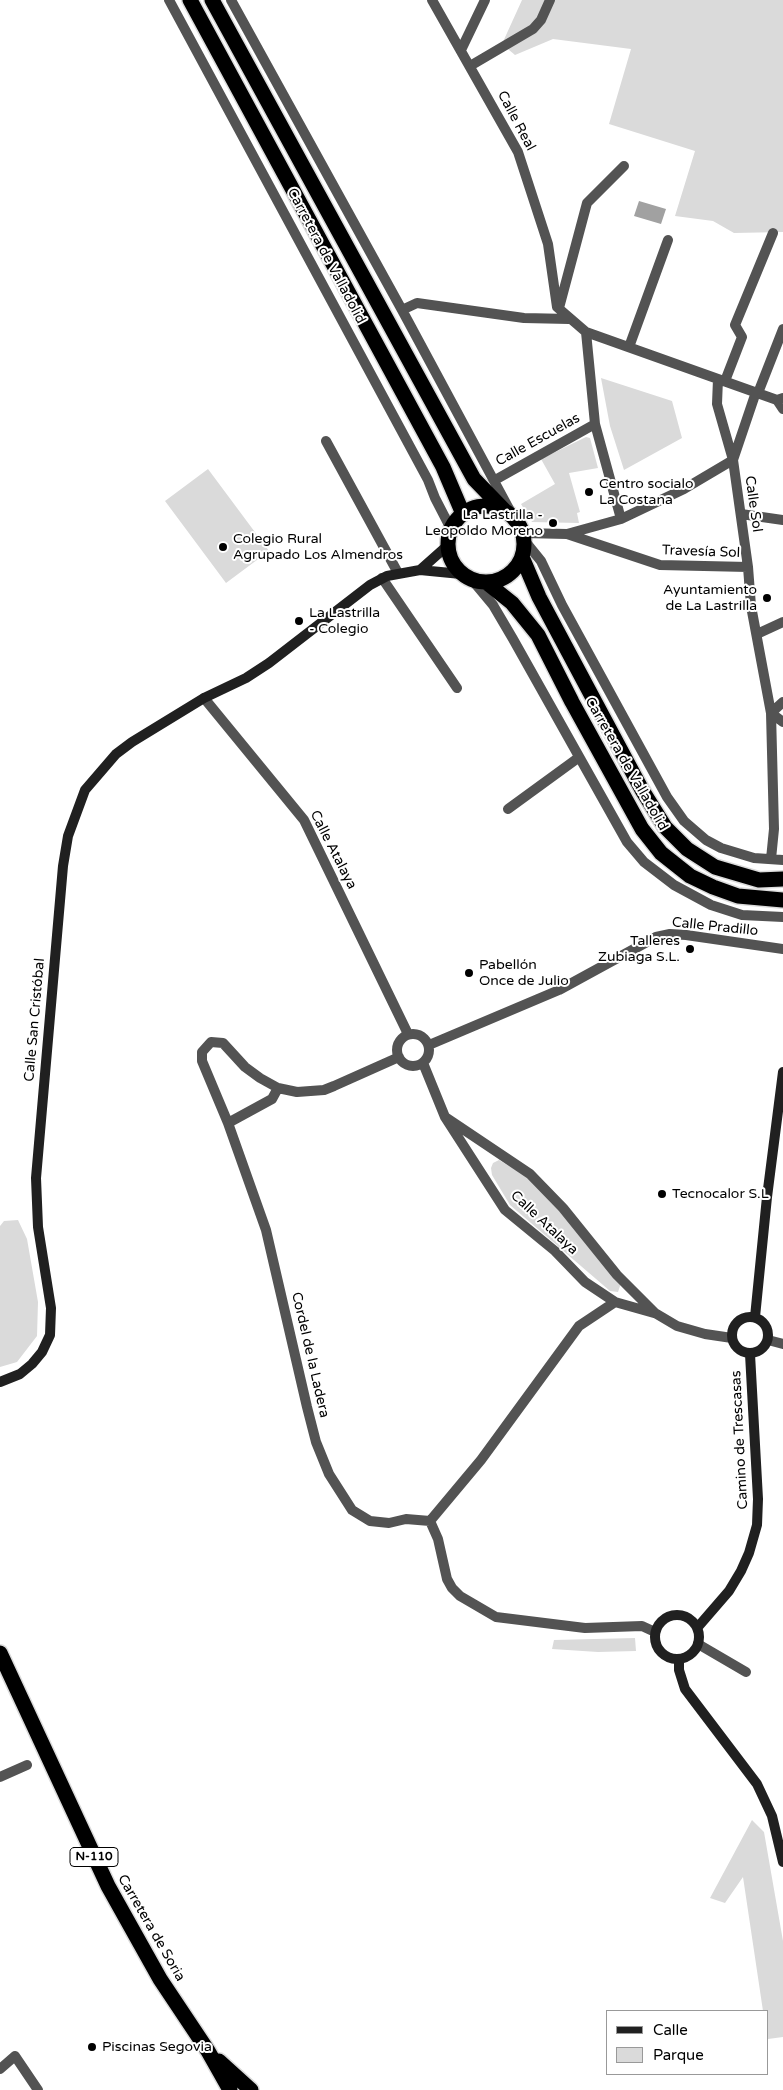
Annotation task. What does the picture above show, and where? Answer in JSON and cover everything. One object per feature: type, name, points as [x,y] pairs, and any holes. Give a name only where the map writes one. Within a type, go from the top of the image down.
[{"type":"highway","name":"Carretera de Valladolid","points":[[190,0],[443,466],[463,514]]},
{"type":"highway","name":"Carretera de Valladolid","points":[[212,0],[474,479],[509,514]]},
{"type":"highway","points":[[486,506],[509,514],[523,537],[522,557],[508,575],[498,581],[474,579],[452,563],[447,546],[451,528],[463,514],[474,508],[486,506]]},
{"type":"highway","name":"Carretera de Valladolid","points":[[522,557],[548,614],[642,790],[665,827],[687,849],[715,867],[759,880],[783,879]]},
{"type":"highway","name":"Carretera de Valladolid","points":[[474,579],[512,603],[538,636],[642,829],[661,853],[690,876],[713,887],[738,896],[783,900]]},
{"type":"highway","name":"Carretera de Soria","points":[[0,1652],[108,1886],[160,1979],[208,2051],[230,2090]]},
{"type":"highway","name":"Carretera de Soria","points":[[208,2051],[251,2090]]},
{"type":"main road","points":[[420,570],[447,546]]},
{"type":"main road","name":"Calle San Cristóbal","points":[[0,1382],[20,1374],[32,1364],[42,1352],[50,1335],[52,1321],[38,1227],[36,1178],[68,836],[85,790],[116,754],[138,738],[204,698],[246,678],[269,663],[370,585],[382,578],[398,573],[420,570],[474,579]]},
{"type":"main road","points":[[755,1317],[767,1197],[783,1072]]},
{"type":"main road","points":[[746,1317],[755,1317],[765,1324],[768,1340],[761,1350],[750,1354],[738,1349],[732,1338],[732,1329],[737,1321],[746,1317]]},
{"type":"main road","name":"Camino de Trescasas","points":[[697,1628],[729,1591],[741,1571],[749,1553],[757,1524],[758,1499],[750,1354]]},
{"type":"main road","points":[[677,1615],[691,1620],[697,1628],[698,1644],[693,1652],[679,1659],[670,1659],[662,1654],[654,1640],[655,1632],[662,1621],[677,1615]]},
{"type":"main road","points":[[679,1659],[678,1670],[685,1689],[704,1716],[735,1752],[757,1784],[772,1816],[783,1862]]},
{"type":"street","name":"Carretera de Valladolid","points":[[169,0],[428,480],[434,498],[451,528]]},
{"type":"street","points":[[231,0],[495,480],[509,514]]},
{"type":"street","name":"Calle Real","points":[[432,0],[518,152],[548,244],[559,309]]},
{"type":"street","points":[[461,50],[485,0]]},
{"type":"street","points":[[470,66],[533,29],[541,20],[550,0]]},
{"type":"street","points":[[624,166],[587,203],[559,309],[586,332],[780,399],[783,410]]},
{"type":"street","name":"Calle Sol","points":[[771,860],[778,830],[770,713],[751,606],[748,567],[733,460],[717,404],[721,380],[742,337],[735,325],[773,233]]},
{"type":"street","points":[[629,347],[668,240]]},
{"type":"street","points":[[402,310],[417,303],[524,318],[569,319]]},
{"type":"street","points":[[523,537],[567,534],[621,519],[684,489],[733,460],[757,392],[783,329]]},
{"type":"street","points":[[586,332],[595,424],[621,519]]},
{"type":"street","name":"Calle Escuelas","points":[[495,480],[595,424]]},
{"type":"street","points":[[326,441],[398,573]]},
{"type":"street","points":[[741,514],[783,520]]},
{"type":"street","points":[[585,540],[591,540],[595,536],[589,528]]},
{"type":"street","name":"Travesía Sol","points":[[567,534],[660,564],[748,567]]},
{"type":"street","name":"Carretera de Valladolid","points":[[523,537],[541,561],[622,716],[667,797],[684,821],[706,840],[721,848],[754,858],[783,860]]},
{"type":"street","points":[[382,578],[457,688]]},
{"type":"street","points":[[474,579],[514,639],[578,758],[627,842],[644,862],[674,885],[711,905],[742,915],[783,917]]},
{"type":"street","points":[[757,634],[783,622]]},
{"type":"street","name":"Calle Atalaya","points":[[204,698],[304,820],[408,1034]]},
{"type":"street","points":[[783,702],[770,713],[783,722]]},
{"type":"street","points":[[508,809],[578,758]]},
{"type":"street","name":"Calle Pradillo","points":[[429,1045],[559,990],[656,937],[686,934],[783,949]]},
{"type":"street","points":[[408,1034],[418,1034],[429,1045],[429,1056],[423,1064],[407,1065],[399,1057],[398,1044],[408,1034]]},
{"type":"street","name":"Cordel de la Ladera","points":[[399,1057],[324,1090],[297,1092],[278,1088],[260,1078],[245,1067],[227,1044],[215,1042],[206,1044],[202,1052],[202,1061],[228,1123],[266,1230],[306,1407],[316,1442],[329,1474],[352,1510],[370,1521],[389,1523],[406,1519],[430,1521]]},
{"type":"street","name":"Calle Atalaya","points":[[423,1064],[445,1117],[505,1210],[554,1251],[586,1282],[615,1302],[655,1313]]},
{"type":"street","points":[[228,1123],[272,1099],[278,1088]]},
{"type":"street","name":"Calle Atalaya","points":[[445,1117],[530,1174],[563,1208],[617,1275],[655,1313],[677,1326],[706,1334],[732,1338]]},
{"type":"street","points":[[615,1302],[579,1326],[481,1460],[430,1521],[438,1539],[447,1579],[452,1588],[460,1596],[496,1617],[585,1628],[642,1626],[655,1632]]},
{"type":"street","points":[[768,1340],[783,1344]]},
{"type":"street","points":[[698,1644],[746,1672]]},
{"type":"street","points":[[0,1777],[27,1765]]},
{"type":"street","points":[[0,2068],[15,2056],[38,2090]]},
{"type":"green space","points":[[522,0],[783,0],[783,232],[734,233],[713,221],[675,216],[695,151],[609,124],[631,49],[553,39],[515,55],[502,44]]},
{"type":"green space","points":[[601,378],[672,401],[682,438],[624,470],[610,426]]},
{"type":"green space","points":[[586,437],[590,438],[598,468],[569,473],[580,512],[577,513],[579,523],[532,522],[521,504],[555,484],[541,459]]},
{"type":"green space","points":[[208,469],[269,551],[226,583],[165,501]]},
{"type":"green space","points":[[499,1160],[529,1178],[565,1215],[621,1283],[618,1292],[610,1291],[510,1205],[492,1175],[491,1168],[493,1163]]},
{"type":"green space","points":[[18,1220],[27,1239],[38,1302],[37,1336],[17,1362],[0,1367],[0,1226],[4,1221]]},
{"type":"green space","points":[[635,1638],[636,1651],[598,1652],[552,1649],[554,1640]]},
{"type":"green space","points":[[752,1820],[764,1832],[783,1941],[783,2037],[768,2039],[768,2010],[763,2010],[743,1877],[725,1903],[710,1898]]},
{"type":"shaded area","points":[[639,201],[666,209],[661,224],[634,216]]},
{"type":"place","name":"Centro socialo La Costana","points":[[589,492]]},
{"type":"place","name":"La Lastrilla - Leopoldo Moreno","points":[[553,523]]},
{"type":"place","name":"Colegio Rural Agrupado Los Almendros","points":[[223,547]]},
{"type":"place","name":"Ayuntamiento de La Lastrilla","points":[[767,598]]},
{"type":"place","name":"La Lastrilla - Colegio","points":[[299,621]]},
{"type":"place","name":"Talleres Zubiaga S.L.","points":[[690,949]]},
{"type":"place","name":"Pabellón Once de Julio","points":[[469,973]]},
{"type":"place","name":"Tecnocalor S.L","points":[[662,1194]]},
{"type":"place","name":"Piscinas Segovia","points":[[92,2047]]}]
